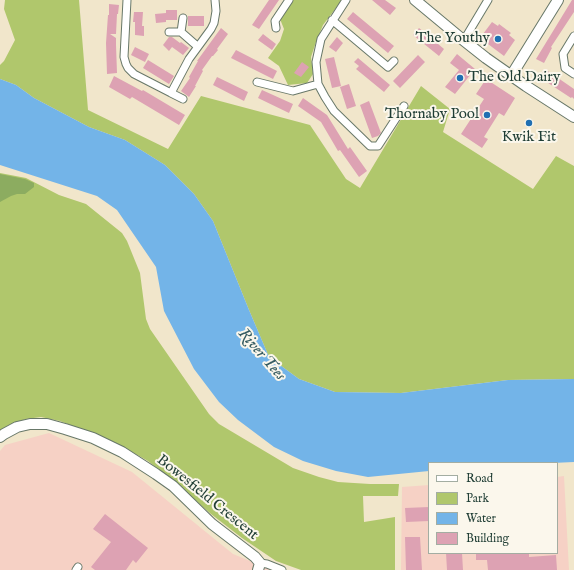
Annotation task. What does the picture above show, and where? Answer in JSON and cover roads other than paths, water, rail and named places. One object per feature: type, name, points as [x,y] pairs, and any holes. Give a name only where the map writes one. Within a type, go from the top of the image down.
[{"type":"street","points":[[127,0],[124,57],[128,68],[134,74],[183,99]]},
{"type":"street","points":[[171,93],[186,63],[211,29],[216,12],[215,0]]},
{"type":"street","points":[[276,28],[275,21],[289,0]]},
{"type":"street","points":[[346,0],[321,39],[316,62],[318,84],[325,97],[334,111],[370,146],[378,146],[404,106]]},
{"type":"street","points":[[415,0],[511,76],[574,117]]},
{"type":"street","points":[[464,40],[488,0]]},
{"type":"street","points":[[511,76],[558,0]]},
{"type":"street","points":[[181,32],[183,18]]},
{"type":"street","points":[[332,20],[388,67],[394,61]]},
{"type":"street","points":[[169,32],[181,32],[198,46]]},
{"type":"street","points":[[574,36],[563,54],[565,68],[574,74]]},
{"type":"street","points":[[257,82],[294,91],[318,84]]},
{"type":"street","name":"Bowesfield Crescent","points":[[0,437],[17,427],[30,424],[47,424],[93,438],[122,452],[172,486],[212,524],[255,557],[259,566],[267,564],[282,570]]},
{"type":"water","name":"River Tees","points":[[0,79],[16,85],[34,98],[89,127],[125,140],[165,165],[194,194],[213,221],[269,357],[299,379],[335,392],[401,393],[508,380],[574,379],[574,462],[428,462],[428,471],[368,477],[336,471],[303,461],[274,447],[238,420],[219,402],[194,369],[164,311],[156,267],[117,210],[97,196],[0,165]]},
{"type":"place","name":"The Youthy","points":[[498,39]]},
{"type":"place","name":"The Old Dairy","points":[[460,78]]},
{"type":"place","name":"Thornaby Pool","points":[[487,115]]},
{"type":"place","name":"Kwik Fit","points":[[529,123]]}]
